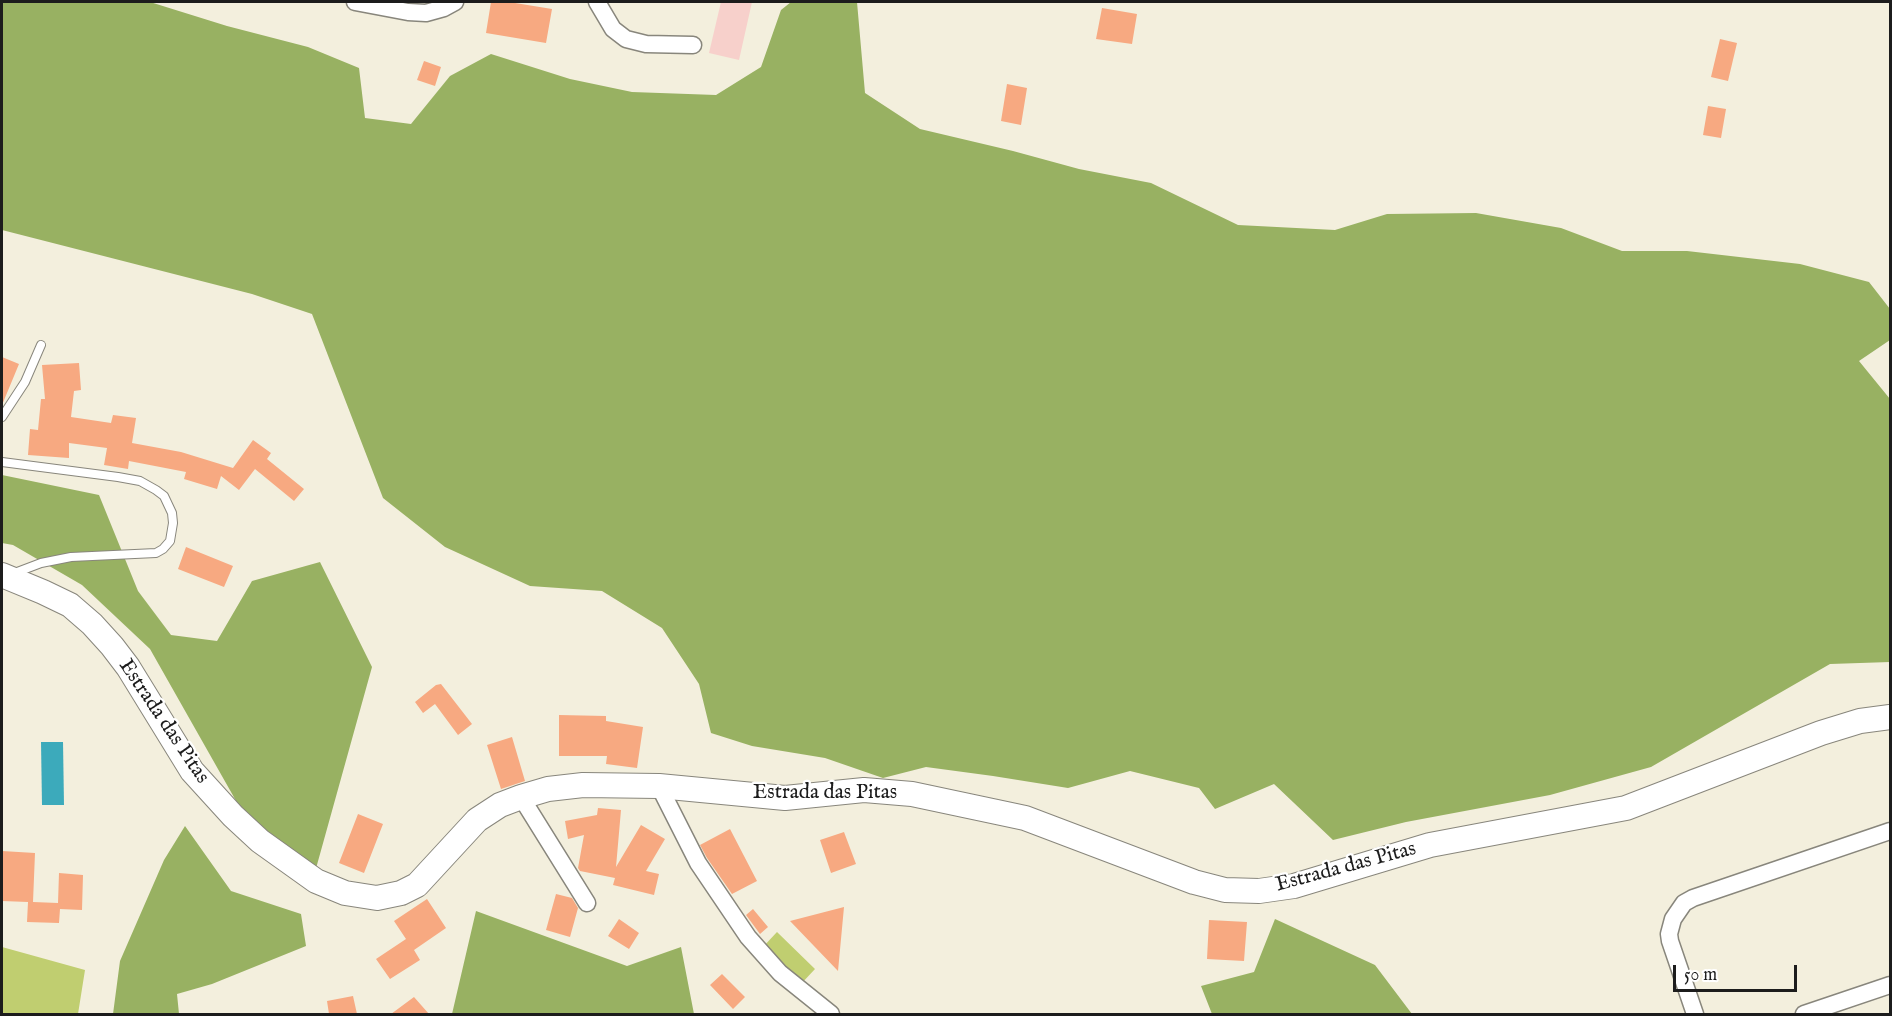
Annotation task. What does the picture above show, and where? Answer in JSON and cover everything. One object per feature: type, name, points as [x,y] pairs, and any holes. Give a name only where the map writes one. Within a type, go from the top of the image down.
[{"type":"street","points":[[355,2],[426,13],[455,2]]},
{"type":"street","points":[[597,2],[613,29],[626,39],[646,44],[693,45]]},
{"type":"street","name":"Estrada das Pitas","points":[[4,575],[70,605],[92,624],[112,645],[128,668],[192,771],[233,816],[260,841],[316,880],[345,894],[377,898],[401,893],[417,885],[477,820],[500,805],[521,796],[548,789],[582,784],[659,786],[785,798],[864,790],[912,794],[1025,819],[1194,882],[1225,890],[1259,891],[1294,886],[1430,845],[1626,808],[1821,733],[1860,721],[1890,717]]},
{"type":"street","points":[[659,786],[698,862],[748,937],[780,973],[831,1014]]},
{"type":"street","points":[[521,796],[587,903]]},
{"type":"street","points":[[1695,1014],[1670,941],[1673,919],[1684,903],[1890,831]]},
{"type":"street","points":[[1804,1014],[1890,985]]},
{"type":"lane","points":[[2,417],[24,382],[41,345]]},
{"type":"lane","points":[[2,462],[140,481],[164,496],[172,513],[170,541],[156,554],[71,557],[41,563],[4,575]]},
{"type":"shaded area","points":[[721,2],[752,2],[739,60],[709,53]]},
{"type":"green space","points":[[2,2],[150,2],[227,26],[308,47],[359,68],[365,118],[411,124],[450,76],[491,54],[570,79],[632,92],[716,95],[761,67],[781,10],[791,2],[857,2],[865,93],[920,129],[1079,169],[1151,183],[1238,225],[1335,230],[1387,214],[1476,213],[1561,228],[1622,251],[1687,251],[1800,264],[1869,282],[1890,309],[1890,340],[1859,361],[1890,399],[1890,662],[1830,664],[1651,767],[1550,795],[1406,822],[1333,840],[1274,784],[1215,809],[1199,788],[1130,771],[1068,788],[926,767],[883,778],[825,758],[752,746],[711,733],[699,684],[662,628],[602,591],[530,586],[445,547],[383,498],[312,314],[252,294],[2,230]]},
{"type":"green space","points":[[2,475],[99,495],[138,591],[171,635],[217,641],[252,581],[320,562],[372,667],[315,872],[248,822],[150,649],[82,585],[13,545],[2,543]]},
{"type":"green space","points":[[185,826],[231,891],[301,914],[306,946],[212,984],[177,994],[179,1014],[113,1014],[120,961],[164,860]]},
{"type":"green space","points":[[476,911],[627,966],[681,947],[694,1014],[452,1014]]},
{"type":"green space","points":[[1275,919],[1375,965],[1412,1014],[1212,1014],[1201,986],[1254,972]]},
{"type":"green space","points":[[777,932],[815,969],[801,984],[762,948]]},
{"type":"green space","points":[[2,947],[85,970],[78,1014],[2,1014]]},
{"type":"water","points":[[41,742],[63,742],[64,805],[42,805]]},
{"type":"building","points":[[491,2],[509,2],[552,9],[546,43],[486,33]]},
{"type":"building","points":[[1102,8],[1137,14],[1132,44],[1096,39]]},
{"type":"building","points":[[1720,39],[1737,43],[1728,81],[1711,77]]},
{"type":"building","points":[[424,61],[441,67],[435,86],[417,80]]},
{"type":"building","points":[[1007,84],[1027,88],[1021,125],[1001,121]]},
{"type":"building","points":[[1708,106],[1726,109],[1721,138],[1703,135]]},
{"type":"building","points":[[2,357],[19,364],[2,405]]},
{"type":"building","points":[[79,363],[81,390],[74,391],[71,417],[111,423],[113,415],[136,418],[132,443],[181,452],[233,468],[253,440],[271,453],[267,459],[304,489],[294,501],[255,469],[239,490],[221,476],[217,489],[184,479],[186,472],[129,461],[128,469],[104,465],[107,448],[69,443],[69,458],[28,455],[30,429],[38,430],[41,399],[45,399],[42,365]]},
{"type":"building","points":[[186,547],[233,566],[224,587],[178,569]]},
{"type":"building","points":[[441,684],[472,724],[458,735],[435,704],[423,713],[415,702],[436,685]]},
{"type":"building","points":[[559,715],[606,716],[606,721],[643,727],[637,768],[606,764],[607,756],[559,756]]},
{"type":"building","points":[[512,737],[525,781],[501,789],[487,745]]},
{"type":"building","points":[[598,808],[621,810],[616,867],[641,825],[665,839],[646,871],[659,874],[654,895],[613,885],[615,878],[580,871],[578,868],[584,835],[568,839],[565,821],[597,815]]},
{"type":"building","points":[[358,814],[383,824],[364,873],[339,863]]},
{"type":"building","points":[[730,829],[757,881],[732,894],[700,845]]},
{"type":"building","points":[[844,832],[856,864],[831,873],[820,840]]},
{"type":"building","points":[[2,851],[35,853],[33,902],[58,903],[59,873],[83,875],[82,910],[60,909],[59,923],[27,922],[28,902],[2,901]]},
{"type":"building","points":[[556,894],[572,898],[578,908],[570,937],[546,930]]},
{"type":"building","points":[[427,899],[446,928],[414,950],[420,960],[390,979],[376,959],[406,939],[394,921]]},
{"type":"building","points":[[844,907],[838,971],[790,921]]},
{"type":"building","points":[[753,909],[768,927],[760,934],[746,915]]},
{"type":"building","points":[[619,919],[639,933],[629,949],[608,936]]},
{"type":"building","points":[[1209,920],[1247,922],[1244,961],[1207,959]]},
{"type":"building","points":[[722,974],[745,997],[733,1009],[710,985]]},
{"type":"building","points":[[353,996],[357,1014],[329,1014],[327,1001]]},
{"type":"building","points":[[414,997],[429,1014],[391,1014]]}]
